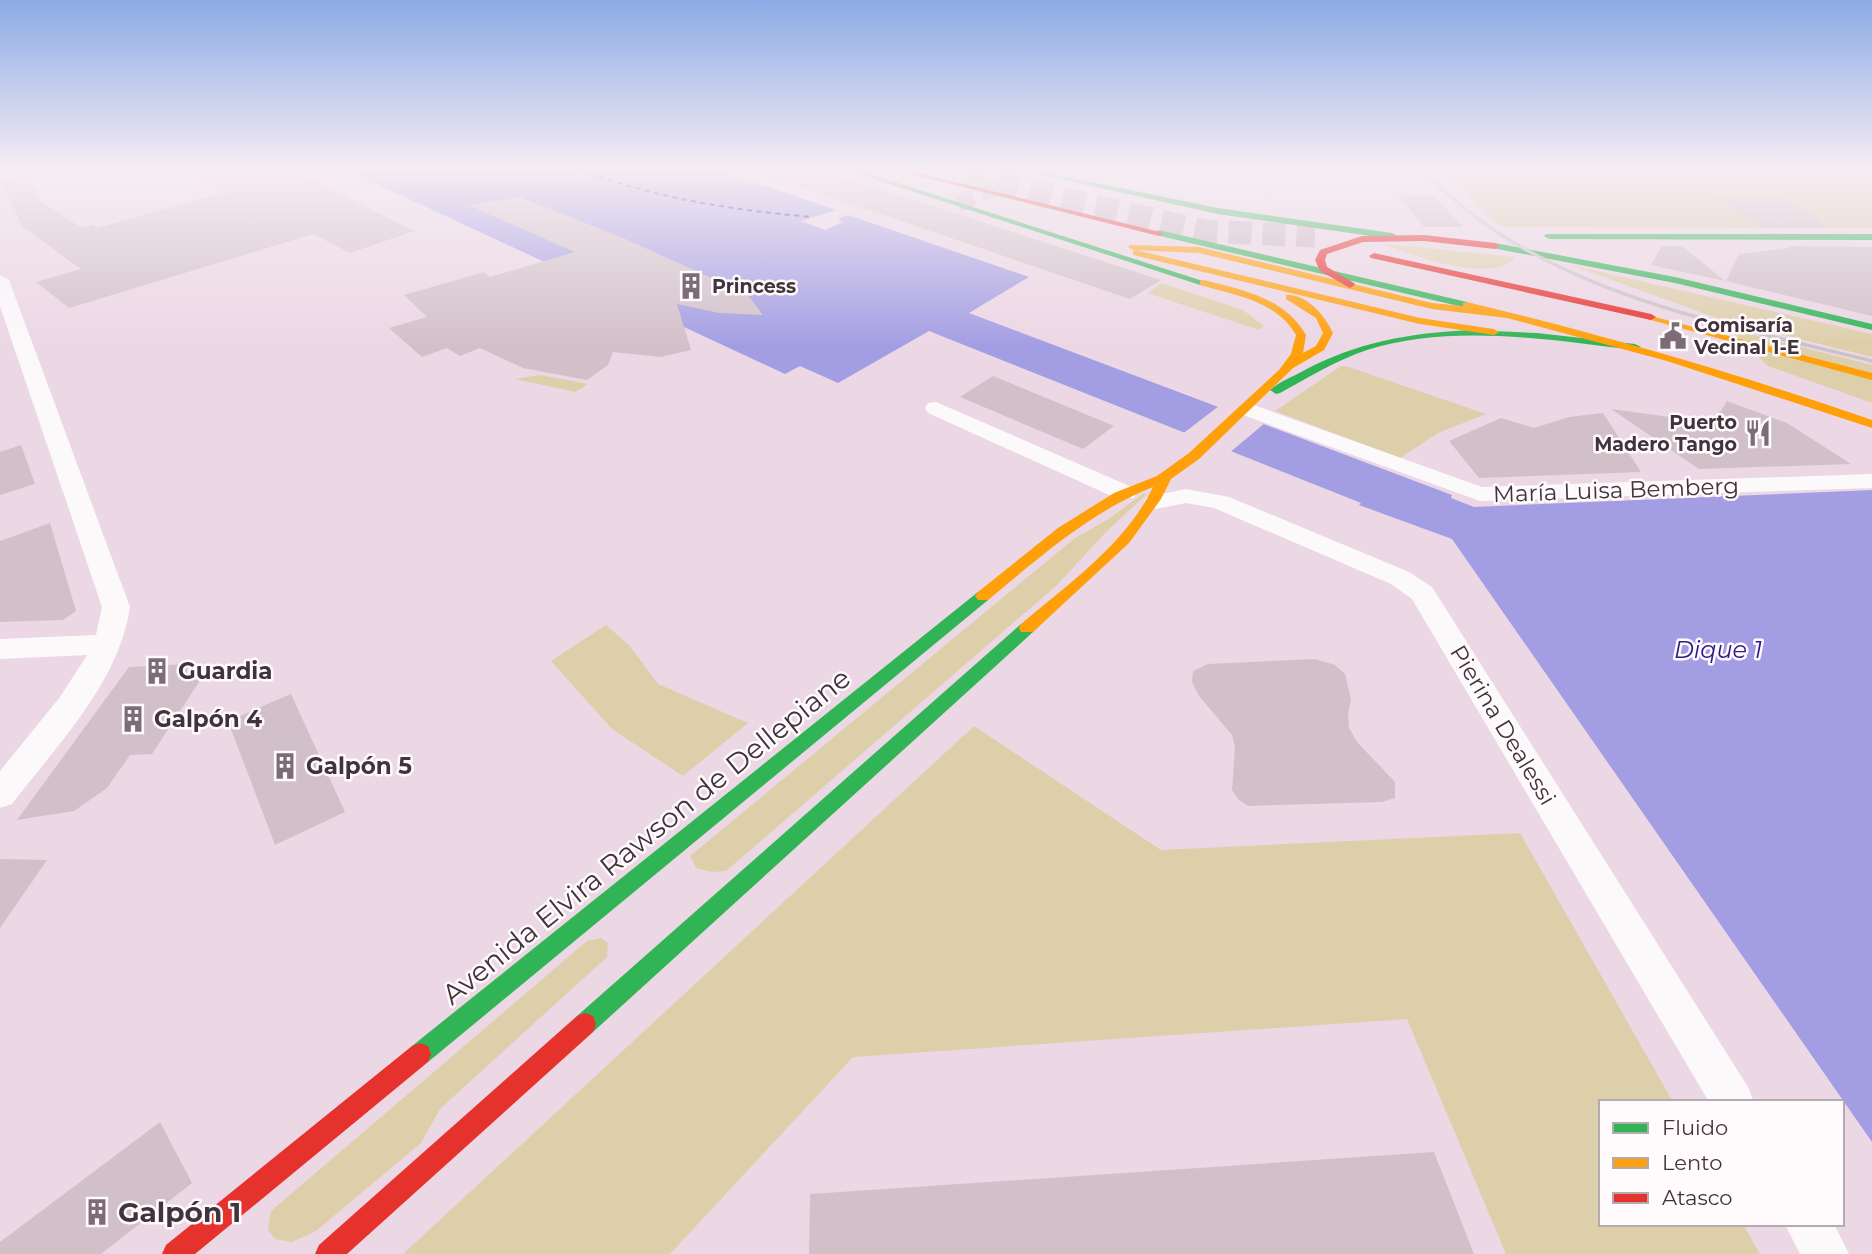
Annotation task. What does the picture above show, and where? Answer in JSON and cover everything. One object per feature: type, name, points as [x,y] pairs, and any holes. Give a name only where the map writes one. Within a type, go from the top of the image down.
[{"type":"main road","points":[[1037,230],[1279,310],[1291,319],[1302,336],[1300,352],[1290,365]]},
{"type":"main road","points":[[1062,230],[1141,255],[1407,318],[1534,337],[1662,350]]},
{"type":"main road","points":[[1150,230],[1591,334],[1733,375],[1872,424]]},
{"type":"main road","points":[[1182,230],[1555,309],[1734,357]]},
{"type":"main road","points":[[1247,230],[1282,237]]},
{"type":"main road","points":[[1347,230],[1566,257],[1872,327]]},
{"type":"main road","points":[[1352,286],[1323,269],[1320,260],[1323,252],[1347,242],[1392,236]]},
{"type":"main road","points":[[1872,237],[1392,236],[1312,239],[1374,261],[1635,318],[1872,389]]},
{"type":"main road","points":[[1089,246],[1193,249],[1441,307],[1546,319],[1662,350],[1872,418]]},
{"type":"main road","points":[[1350,251],[1586,299],[1872,377]]},
{"type":"main road","points":[[1272,288],[1320,316],[1328,329],[1325,342],[1290,365]]},
{"type":"main road","points":[[1252,406],[1347,355],[1385,342],[1439,337],[1534,337]]},
{"type":"main road","name":"Avenida Elvira Rawson de Dellepiane","points":[[328,1254],[1101,562],[1165,483],[1252,406],[1290,365]]},
{"type":"main road","name":"Avenida Elvira Rawson de Dellepiane","points":[[181,1252],[1063,531],[1125,493],[1165,483]]},
{"type":"street","points":[[0,280],[116,607],[114,626],[107,644],[83,685],[0,795]]},
{"type":"street","name":"María Luisa Bemberg","points":[[1252,406],[1480,494],[1872,481]]},
{"type":"street","points":[[936,408],[1125,493]]},
{"type":"street","name":"Pierina Dealessi","points":[[1165,483],[1186,496],[1220,502],[1400,578],[1422,593],[1732,1100]]},
{"type":"street","points":[[0,649],[107,644]]},
{"type":"street","points":[[1809,1226],[1826,1254]]},
{"type":"shaded area","points":[[1385,244],[1515,257],[1505,265],[1472,268],[1433,261]]},
{"type":"shaded area","points":[[1567,264],[1872,334],[1872,357],[1720,319]]},
{"type":"shaded area","points":[[1162,283],[1243,310],[1264,326],[1259,330],[1147,293]]},
{"type":"shaded area","points":[[1730,329],[1872,365],[1872,403],[1768,366]]},
{"type":"shaded area","points":[[1341,366],[1486,414],[1438,433],[1400,458],[1275,411]]},
{"type":"shaded area","points":[[540,375],[588,384],[575,392],[515,379]]},
{"type":"shaded area","points":[[1144,493],[1146,495],[1106,532],[1056,586],[726,871],[712,872],[696,868],[690,856],[1075,538],[1107,520]]},
{"type":"shaded area","points":[[606,625],[629,645],[658,684],[748,723],[683,776],[612,729],[551,661]]},
{"type":"shaded area","points":[[974,726],[1161,850],[1520,833],[1672,1100],[1599,1100],[1599,1226],[1744,1226],[1760,1254],[1506,1254],[1407,1019],[853,1057],[670,1254],[403,1254]]},
{"type":"shaded area","points":[[601,938],[608,943],[607,957],[440,1109],[421,1143],[316,1231],[292,1242],[275,1239],[268,1230],[271,1211],[587,941]]},
{"type":"water","name":"Dique 1","points":[[475,230],[890,230],[1029,277],[969,313],[1452,495],[1451,498],[1474,507],[1872,490],[1872,1142],[1452,539],[1359,505],[1361,503],[929,331],[838,383],[800,366],[785,374]]},
{"type":"pier","points":[[1219,406],[1265,423],[1228,454],[1181,435]]},
{"type":"building","points":[[27,230],[414,231],[350,253],[313,234],[69,308],[36,282],[81,269]]},
{"type":"building","points":[[524,230],[602,230],[747,294],[763,315],[719,313],[677,304],[691,350],[661,357],[613,352],[608,365],[587,380],[523,368],[480,348],[460,356],[447,348],[422,357],[389,328],[427,317],[404,295],[484,272],[490,277],[575,252]]},
{"type":"building","points":[[926,230],[1005,230],[1161,280],[1130,299]]},
{"type":"building","points":[[1662,246],[1682,246],[1725,281],[1651,265]]},
{"type":"building","points":[[1787,246],[1872,247],[1872,316],[1726,281],[1739,254],[1790,248]]},
{"type":"building","points":[[993,376],[1114,426],[1083,449],[960,397]]},
{"type":"building","points":[[1727,401],[1787,423],[1851,464],[1699,469],[1611,409],[1692,420],[1701,428],[1717,417]]},
{"type":"building","points":[[1603,413],[1641,472],[1479,478],[1449,441],[1501,418],[1534,428],[1569,417]]},
{"type":"building","points":[[21,445],[35,484],[0,495],[0,452]]},
{"type":"building","points":[[50,523],[76,611],[63,620],[0,622],[0,541]]},
{"type":"building","points":[[1315,659],[1335,665],[1345,674],[1351,699],[1349,728],[1357,742],[1395,782],[1395,798],[1382,802],[1248,806],[1238,799],[1232,790],[1235,747],[1232,735],[1199,696],[1192,682],[1193,671],[1208,664]]},
{"type":"building","name":"Galpón 4","points":[[189,664],[184,680],[201,679],[152,754],[130,755],[107,788],[74,811],[17,820],[129,667]]},
{"type":"building","name":"Galpón 5","points":[[291,694],[345,812],[275,845],[228,721]]},
{"type":"building","points":[[0,859],[47,860],[0,928]]},
{"type":"building","name":"Galpón 1","points":[[160,1122],[192,1183],[101,1254],[0,1254],[0,1242]]},
{"type":"building","points":[[1434,1152],[1474,1254],[809,1254],[810,1194]]},
{"type":"tunnel","points":[[1198,230],[1315,236]]},
{"type":"railway","points":[[1493,230],[1559,267],[1646,301],[1736,328],[1872,361]]},
{"type":"traffic: fast","points":[[1037,230],[1204,283]]},
{"type":"traffic: fast","points":[[1347,230],[1392,236]]},
{"type":"traffic: fast","points":[[1159,233],[1467,305]]},
{"type":"traffic: fast","points":[[1549,236],[1872,237]]},
{"type":"traffic: fast","points":[[1495,246],[1675,280],[1872,327]]},
{"type":"traffic: fast","points":[[1276,390],[1323,365],[1373,345],[1437,335],[1504,334],[1635,347]]},
{"type":"traffic: fast","points":[[420,1054],[983,596]]},
{"type":"traffic: fast","points":[[585,1024],[1027,628]]},
{"type":"traffic: slow","points":[[1133,247],[1199,250],[1432,306],[1510,315]]},
{"type":"traffic: slow","points":[[1136,253],[1420,321],[1494,332]]},
{"type":"traffic: slow","points":[[983,596],[1063,531],[1119,496],[1162,479],[1194,456],[1283,372],[1297,355],[1301,335],[1285,314],[1259,300],[1204,283]]},
{"type":"traffic: slow","points":[[1290,297],[1320,316],[1328,333],[1320,348],[1290,365]]},
{"type":"traffic: slow","points":[[1467,305],[1570,330],[1671,359],[1872,424]]},
{"type":"traffic: slow","points":[[1651,317],[1872,377]]},
{"type":"traffic: slow","points":[[1027,628],[1124,540],[1141,520],[1164,479]]},
{"type":"traffic: jam","points":[[1145,230],[1159,233]]},
{"type":"traffic: jam","points":[[1350,285],[1323,269],[1320,260],[1323,252],[1362,239],[1424,238],[1495,246]]},
{"type":"traffic: jam","points":[[1374,256],[1651,317]]},
{"type":"traffic: jam","points":[[328,1254],[585,1024]]},
{"type":"traffic: jam","points":[[175,1254],[420,1054]]},
{"type":"place","name":"Princess","points":[[691,286]]},
{"type":"place","name":"Comisaría Vecinal 1-E","points":[[1673,336]]},
{"type":"place","name":"Puerto Madero Tango","points":[[1758,433]]},
{"type":"place","name":"Guardia","points":[[157,671]]},
{"type":"place","name":"Galpón 4","points":[[133,719]]},
{"type":"place","name":"Galpón 5","points":[[285,766]]},
{"type":"place","name":"Galpón 1","points":[[97,1212]]}]
